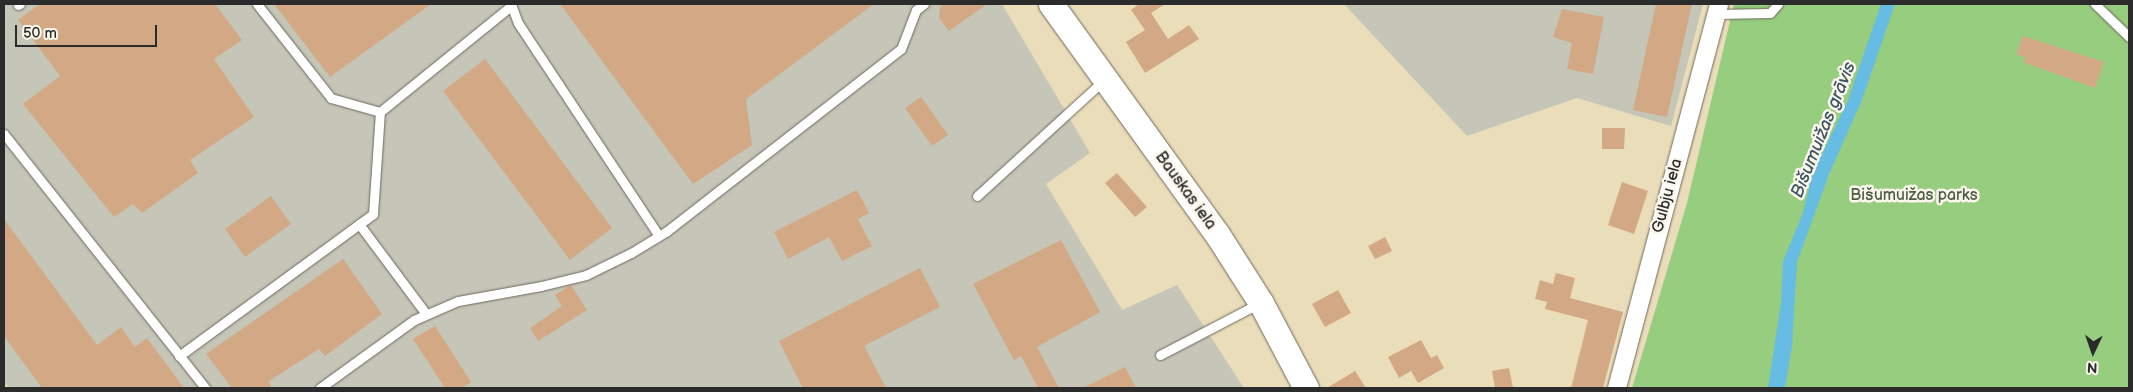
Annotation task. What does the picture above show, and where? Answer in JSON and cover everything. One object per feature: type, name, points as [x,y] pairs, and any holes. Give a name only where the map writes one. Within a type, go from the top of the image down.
[{"type":"street","name":"Bauskas iela","points":[[1051,4],[1217,234],[1261,303],[1306,388]]},
{"type":"street","name":"Gulbju iela","points":[[1617,388],[1718,9]]},
{"type":"lane","points":[[258,4],[331,98],[380,112]]},
{"type":"lane","points":[[320,388],[414,320],[426,314],[458,302],[586,275],[659,236],[901,49],[916,10],[924,4]]},
{"type":"lane","points":[[1718,9],[1770,14],[1778,4]]},
{"type":"lane","points":[[2095,4],[2129,38]]},
{"type":"lane","points":[[179,356],[373,214],[380,112],[511,5],[518,23],[659,236]]},
{"type":"lane","points":[[977,196],[1105,79]]},
{"type":"lane","points":[[4,134],[205,388]]},
{"type":"lane","points":[[359,224],[426,314]]},
{"type":"lane","points":[[1160,356],[1261,303]]},
{"type":"shaded area","points":[[4,4],[1002,4],[1090,153],[1046,184],[1122,310],[1177,285],[1244,388],[10,388],[4,383]]},
{"type":"shaded area","points":[[1344,4],[1703,4],[1671,126],[1577,98],[1467,136]]},
{"type":"green space","name":"Bišumuižas parks","points":[[1734,4],[2129,4],[2129,388],[1632,388],[1687,203]]},
{"type":"water","points":[[1881,4],[1895,4],[1862,100],[1830,172],[1797,262],[1792,346],[1785,388],[1768,388],[1781,303],[1783,261],[1803,213],[1812,175],[1848,100]]},
{"type":"building","points":[[40,4],[215,4],[242,40],[214,59],[254,117],[190,160],[198,173],[142,213],[133,204],[114,217],[23,104],[60,76],[18,20]]},
{"type":"building","points":[[274,4],[431,4],[330,77]]},
{"type":"building","points":[[560,4],[874,4],[746,99],[752,145],[693,184]]},
{"type":"building","points":[[943,4],[987,4],[949,31],[939,18],[940,8]]},
{"type":"building","points":[[1139,4],[1165,4],[1151,13],[1168,39],[1189,25],[1199,39],[1145,73],[1126,42],[1145,30],[1131,10]]},
{"type":"building","points":[[1656,4],[1692,4],[1667,117],[1633,110]]},
{"type":"building","points":[[1562,9],[1604,17],[1593,74],[1567,69],[1572,43],[1553,37]]},
{"type":"building","points":[[2023,36],[2104,62],[2095,88],[2023,62],[2025,57],[2016,54]]},
{"type":"building","points":[[485,59],[612,228],[570,260],[443,91]]},
{"type":"building","points":[[921,97],[948,135],[932,146],[905,108]]},
{"type":"building","points":[[1602,128],[1625,128],[1624,149],[1602,149]]},
{"type":"building","points":[[1117,173],[1147,207],[1135,217],[1105,183]]},
{"type":"building","points":[[1622,182],[1648,191],[1634,234],[1608,225]]},
{"type":"building","points":[[857,190],[869,213],[858,219],[872,246],[842,261],[829,237],[788,259],[774,232]]},
{"type":"building","points":[[271,196],[291,224],[245,257],[225,229]]},
{"type":"building","points":[[4,219],[97,345],[121,327],[135,347],[147,338],[184,388],[42,388],[4,336]]},
{"type":"building","points":[[1385,237],[1392,251],[1375,259],[1368,246]]},
{"type":"building","points":[[1061,240],[1100,312],[1037,347],[1059,388],[1038,388],[1021,356],[1014,360],[973,284]]},
{"type":"building","points":[[343,259],[382,314],[325,356],[319,349],[269,381],[271,388],[232,388],[206,354]]},
{"type":"building","points":[[920,268],[940,307],[864,346],[886,388],[803,388],[779,341]]},
{"type":"building","points":[[1556,273],[1575,278],[1570,298],[1623,312],[1603,388],[1571,388],[1588,320],[1545,309],[1547,302],[1535,299],[1540,280],[1553,284]]},
{"type":"building","points":[[571,285],[587,310],[538,341],[530,328],[562,306],[555,295]]},
{"type":"building","points":[[1338,290],[1351,313],[1325,327],[1312,304]]},
{"type":"building","points":[[435,326],[471,382],[462,388],[445,388],[413,339]]},
{"type":"building","points":[[1421,340],[1431,358],[1437,355],[1444,368],[1418,383],[1411,371],[1399,378],[1388,357]]},
{"type":"building","points":[[1125,367],[1136,388],[1083,388]]},
{"type":"building","points":[[1509,368],[1513,388],[1495,388],[1492,371]]},
{"type":"building","points":[[1355,371],[1366,388],[1327,388]]},
{"type":"water label","name":"Bišumuižas grāvis","points":[[1824,130]]}]
